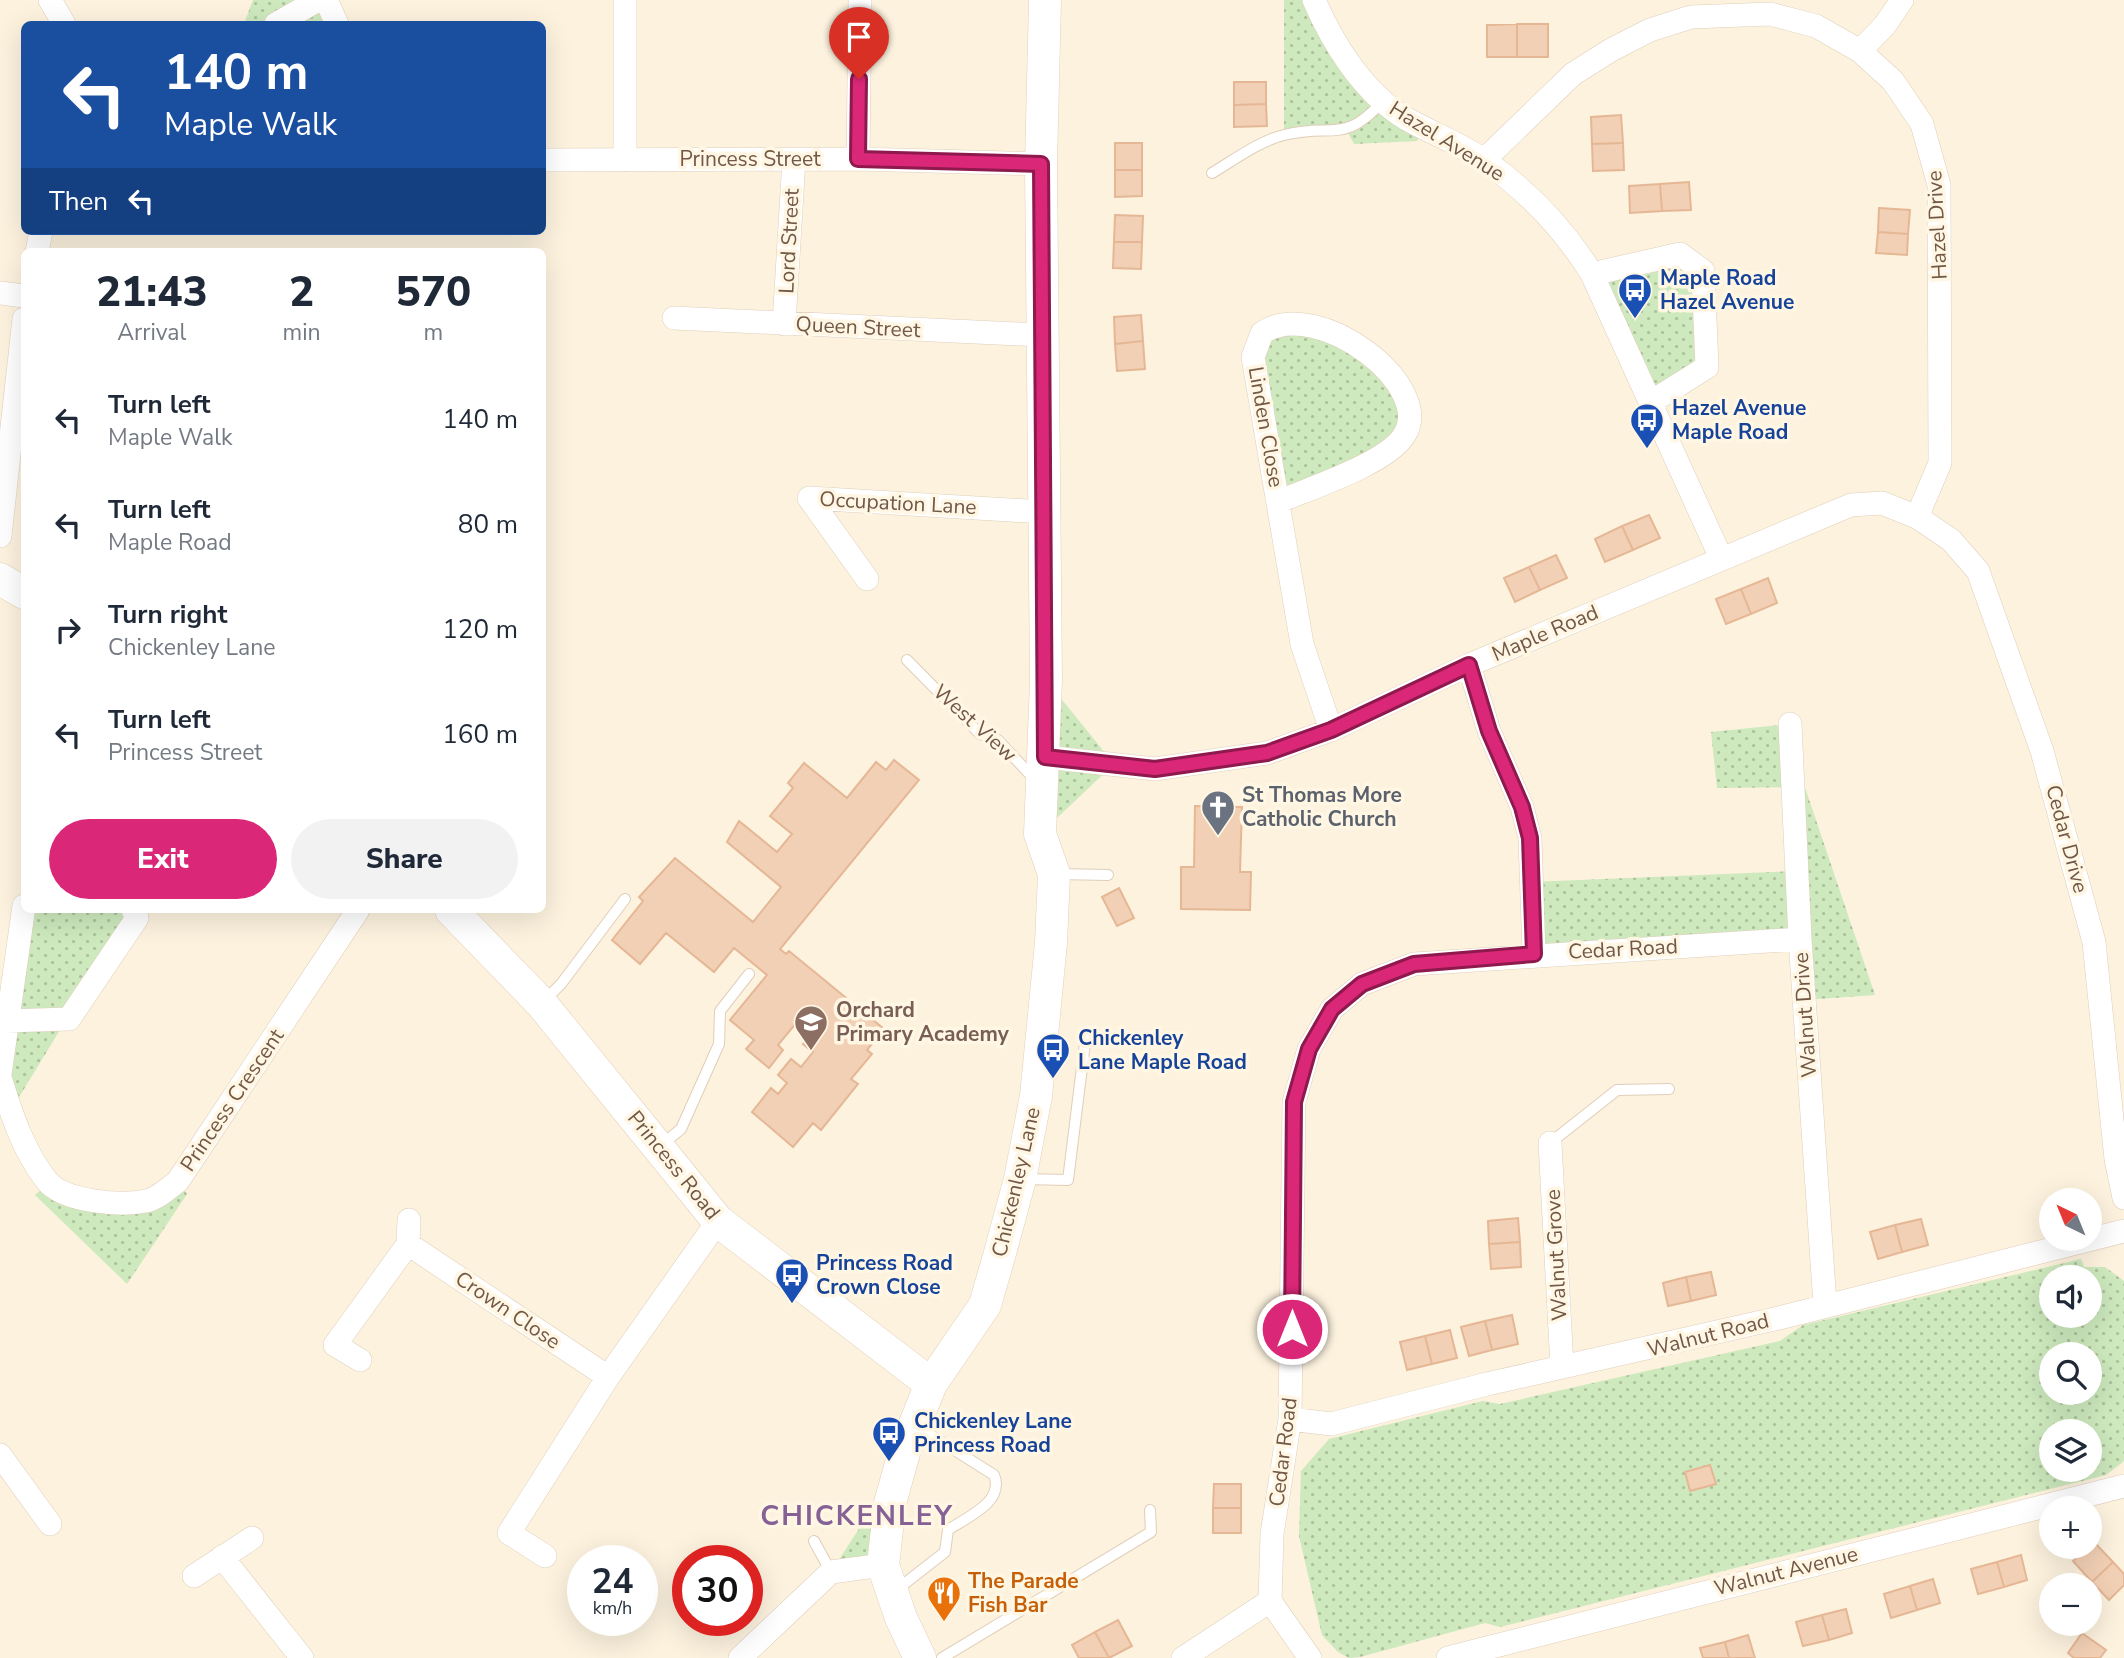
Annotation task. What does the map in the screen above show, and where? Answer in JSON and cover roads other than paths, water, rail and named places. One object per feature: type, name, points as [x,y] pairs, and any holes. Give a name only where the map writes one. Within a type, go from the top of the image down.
[{"type":"street","points":[[50,0],[62,21]]},
{"type":"street","points":[[281,21],[318,0]]},
{"type":"street","points":[[326,0],[336,21]]},
{"type":"street","points":[[625,0],[625,160]]},
{"type":"street","points":[[858,159],[860,0]]},
{"type":"street","name":"Chickenley Lane","points":[[888,1579],[890,1503],[914,1425],[931,1384],[985,1305],[1020,1179],[1036,1096],[1054,874],[1040,834],[1044,772],[1045,512],[1041,164],[1045,0]]},
{"type":"street","name":"Hazel Avenue","points":[[1314,0],[1356,72],[1383,101],[1402,116],[1484,160],[1541,208],[1571,240],[1592,274],[1721,558]]},
{"type":"street","points":[[1860,51],[1885,25],[1902,0]]},
{"type":"street","name":"Hazel Drive","points":[[1484,160],[1573,74],[1650,30],[1691,17],[1770,15],[1816,26],[1860,51],[1893,81],[1922,124],[1939,185],[1940,463],[1917,517]]},
{"type":"street","name":"Lord Street","points":[[784,324],[794,159]]},
{"type":"street","name":"Princess Street","points":[[546,160],[858,159],[1041,164]]},
{"type":"street","points":[[1592,274],[1680,254],[1703,271],[1707,368],[1651,402]]},
{"type":"street","points":[[0,293],[21,296]]},
{"type":"street","name":"Queen Street","points":[[674,318],[1041,335]]},
{"type":"street","name":"Linden Close","points":[[1280,501],[1384,454],[1402,440],[1408,425],[1403,393],[1387,370],[1367,352],[1328,330],[1295,322],[1283,323],[1262,333],[1253,357],[1280,501],[1302,643],[1331,730]]},
{"type":"street","points":[[0,536],[21,347]]},
{"type":"street","name":"Occupation Lane","points":[[867,579],[809,498],[1045,512]]},
{"type":"street","name":"Maple Road","points":[[1044,772],[1155,769],[1267,753],[1331,730],[1469,665],[1851,505],[1882,503],[1917,517]]},
{"type":"street","name":"Cedar Drive","points":[[1917,517],[1951,540],[1978,570],[2042,751],[2094,942],[2116,1159],[2124,1198]]},
{"type":"street","points":[[0,579],[21,591]]},
{"type":"street","points":[[1469,665],[1489,731],[1522,807],[1530,838],[1534,954]]},
{"type":"street","name":"Walnut Drive","points":[[1790,724],[1800,939],[1825,1305]]},
{"type":"street","name":"Princess Crescent","points":[[23,913],[0,1075],[16,1124],[49,1184],[77,1197],[109,1203],[149,1201],[178,1181],[356,913]]},
{"type":"street","points":[[6,1021],[69,1019],[137,918],[135,913]]},
{"type":"street","name":"Princess Road","points":[[454,913],[541,1003],[718,1221],[931,1384]]},
{"type":"street","name":"Cedar Road","points":[[1270,1601],[1272,1534],[1290,1419],[1294,1102],[1309,1049],[1332,1009],[1362,984],[1388,971],[1414,964],[1534,954],[1800,939]]},
{"type":"street","name":"Walnut Grove","points":[[1550,1143],[1562,1367]]},
{"type":"street","points":[[360,1360],[335,1345],[408,1244],[409,1220]]},
{"type":"street","points":[[545,1556],[509,1533],[608,1377],[718,1221]]},
{"type":"street","name":"Walnut Road","points":[[1290,1419],[1332,1424],[1562,1367],[1608,1359],[2124,1231]]},
{"type":"street","name":"Crown Close","points":[[408,1244],[608,1377]]},
{"type":"street","points":[[0,1455],[50,1524]]},
{"type":"street","name":"Walnut Avenue","points":[[1448,1658],[2124,1486]]},
{"type":"street","points":[[194,1576],[252,1538]]},
{"type":"street","points":[[222,1557],[302,1658]]},
{"type":"street","points":[[752,1654],[831,1572],[888,1579],[920,1658]]},
{"type":"street","points":[[1183,1658],[1270,1601],[1310,1658]]},
{"type":"lane","points":[[1212,173],[1284,135],[1347,131],[1366,120],[1383,101]]},
{"type":"lane","name":"West View","points":[[907,660],[980,734],[998,740],[1044,772]]},
{"type":"lane","points":[[1054,874],[1108,875]]},
{"type":"lane","points":[[541,1003],[561,984],[625,899]]},
{"type":"lane","points":[[659,1146],[681,1129],[719,1044],[720,1011],[749,974]]},
{"type":"lane","points":[[1020,1179],[1068,1180],[1086,1035]]},
{"type":"lane","points":[[1550,1143],[1617,1090],[1669,1089]]},
{"type":"lane","points":[[888,1579],[936,1561],[945,1552],[948,1530],[989,1502],[996,1494],[998,1485],[995,1475],[914,1425]]},
{"type":"lane","points":[[942,1658],[1151,1532],[1150,1510]]},
{"type":"lane","points":[[814,1541],[831,1572]]},
{"type":"place","name":"Maple Road Hazel Avenue","points":[[1635,320]]},
{"type":"place","name":"Hazel Avenue Maple Road","points":[[1647,450]]},
{"type":"place","name":"St Thomas More Catholic Church","points":[[1218,837]]},
{"type":"place","name":"Orchard Primary Academy","points":[[811,1052]]},
{"type":"place","name":"Chickenley Lane Maple Road","points":[[1053,1080]]},
{"type":"place","name":"Princess Road Crown Close","points":[[792,1305]]},
{"type":"place","name":"Chickenley Lane Princess Road","points":[[889,1463]]},
{"type":"place","name":"The Parade Fish Bar","points":[[944,1623]]},
{"type":"district","name":"CHICKENLEY","points":[[857,1515]]}]
